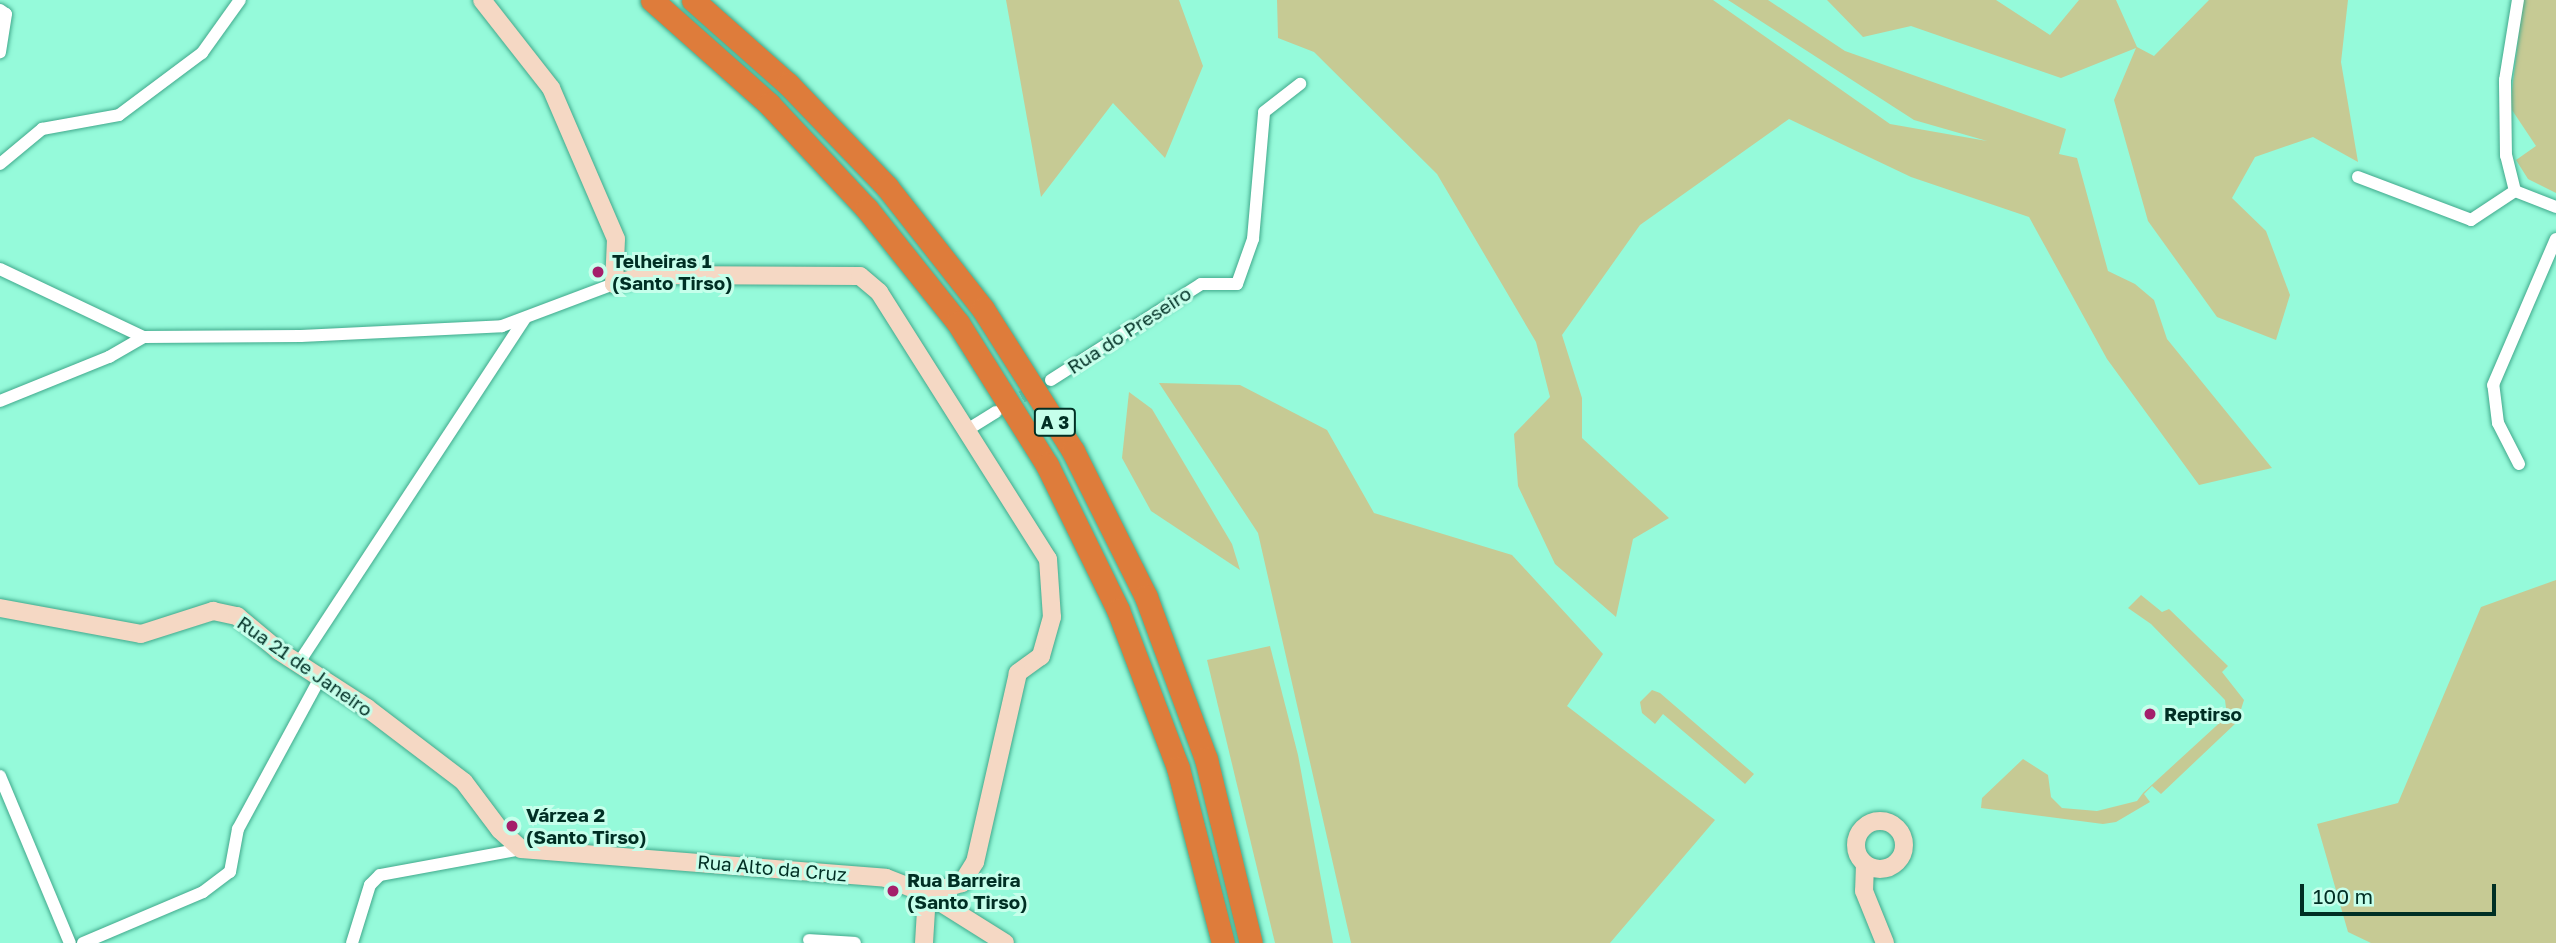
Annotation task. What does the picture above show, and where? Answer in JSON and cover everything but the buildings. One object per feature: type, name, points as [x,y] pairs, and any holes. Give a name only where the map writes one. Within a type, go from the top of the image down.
[{"type":"highway","name":"A 3","points":[[652,0],[769,104],[867,209],[958,323],[1047,465],[1118,610],[1178,768],[1223,943]]},
{"type":"highway","name":"A 3","points":[[693,0],[788,84],[887,187],[983,309],[1073,451],[1146,597],[1206,759],[1251,943]]},
{"type":"street","points":[[0,164],[43,129],[120,115],[202,53],[240,0]]},
{"type":"street","points":[[482,0],[551,88],[616,239],[614,284]]},
{"type":"street","points":[[2515,191],[2506,156],[2505,80],[2518,0]]},
{"type":"street","points":[[0,10],[6,14],[0,53]]},
{"type":"street","name":"Rua do Preseiro","points":[[1051,380],[1201,284],[1237,284],[1253,239],[1264,112],[1300,84]]},
{"type":"street","points":[[2358,177],[2471,220],[2515,191]]},
{"type":"street","points":[[2515,191],[2556,207]]},
{"type":"street","points":[[2519,464],[2498,422],[2493,385],[2556,239]]},
{"type":"street","points":[[0,269],[143,337],[328,335],[502,326],[614,284],[647,275],[860,276],[879,292],[1048,559],[1052,617],[1041,656],[1018,673],[975,862],[962,883],[927,894],[923,943]]},
{"type":"street","points":[[298,664],[525,319]]},
{"type":"street","points":[[0,401],[109,357],[143,337]]},
{"type":"street","points":[[967,430],[996,412]]},
{"type":"street","name":"Rua 21 de Janeiro","points":[[0,608],[141,634],[213,611],[237,616],[298,664],[464,782],[492,820],[521,849]]},
{"type":"street","points":[[83,943],[203,892],[230,872],[238,829],[320,678]]},
{"type":"street","points":[[0,776],[70,943]]},
{"type":"street","points":[[352,943],[370,885],[380,875],[521,849]]},
{"type":"street","name":"Rua Alto da Cruz","points":[[521,849],[886,878],[927,894],[1005,943]]},
{"type":"street","points":[[1865,864],[1864,891],[1885,943]]},
{"type":"street","points":[[809,940],[854,943]]},
{"type":"green space","points":[[1006,0],[1179,0],[1203,66],[1165,158],[1113,103],[1041,197]]},
{"type":"green space","points":[[1277,0],[1713,0],[1890,124],[1987,141],[1914,120],[1728,0],[1768,0],[1845,51],[2066,129],[2059,154],[2077,158],[2108,271],[2135,284],[2154,300],[2167,339],[2272,468],[2199,485],[2107,359],[2029,217],[1911,177],[1789,119],[1640,225],[1562,335],[1582,398],[1582,438],[1669,518],[1633,539],[1616,617],[1555,564],[1518,486],[1514,434],[1550,397],[1536,342],[1437,174],[1314,52],[1278,38]]},
{"type":"green space","points":[[1827,0],[1996,0],[2050,35],[2079,0],[2116,0],[2137,47],[2154,56],[2209,0],[2348,0],[2341,62],[2358,162],[2313,137],[2255,157],[2232,198],[2266,231],[2290,295],[2276,340],[2217,317],[2148,221],[2114,100],[2136,48],[2061,78],[1911,26],[1863,37]]},
{"type":"green space","points":[[2523,0],[2556,0],[2556,193],[2528,179],[2516,160],[2536,146],[2510,107]]},
{"type":"green space","points":[[1159,383],[1240,385],[1327,430],[1374,513],[1512,555],[1603,654],[1567,706],[1715,820],[1610,943],[1351,943],[1258,533]]},
{"type":"green space","points":[[1129,392],[1152,409],[1232,544],[1240,570],[1151,511],[1122,458]]},
{"type":"green space","points":[[2556,580],[2556,943],[2371,943],[2348,932],[2317,824],[2398,803],[2481,607]]},
{"type":"green space","points":[[2141,595],[2162,612],[2169,609],[2228,666],[2222,672],[2244,700],[2237,722],[2161,794],[2152,786],[2144,794],[2150,802],[2116,822],[2103,824],[1981,808],[1982,798],[2023,759],[2048,775],[2051,797],[2062,808],[2097,811],[2137,801],[2143,793],[2227,716],[2225,700],[2151,624],[2128,608]]},
{"type":"green space","points":[[1270,646],[1298,755],[1333,943],[1275,943],[1207,660]]},
{"type":"green space","points":[[1652,690],[1660,693],[1754,774],[1745,784],[1663,714],[1655,724],[1642,713],[1640,702]]},
{"type":"tunnel","points":[[1006,406],[1051,380]]},
{"type":"place","name":"Telheiras 1 (Santo Tirso)","points":[[598,272]]},
{"type":"place","name":"Reptirso","points":[[2150,714]]},
{"type":"place","name":"Várzea 2 (Santo Tirso)","points":[[512,826]]},
{"type":"place","name":"Rua Barreira (Santo Tirso)","points":[[893,891]]}]
